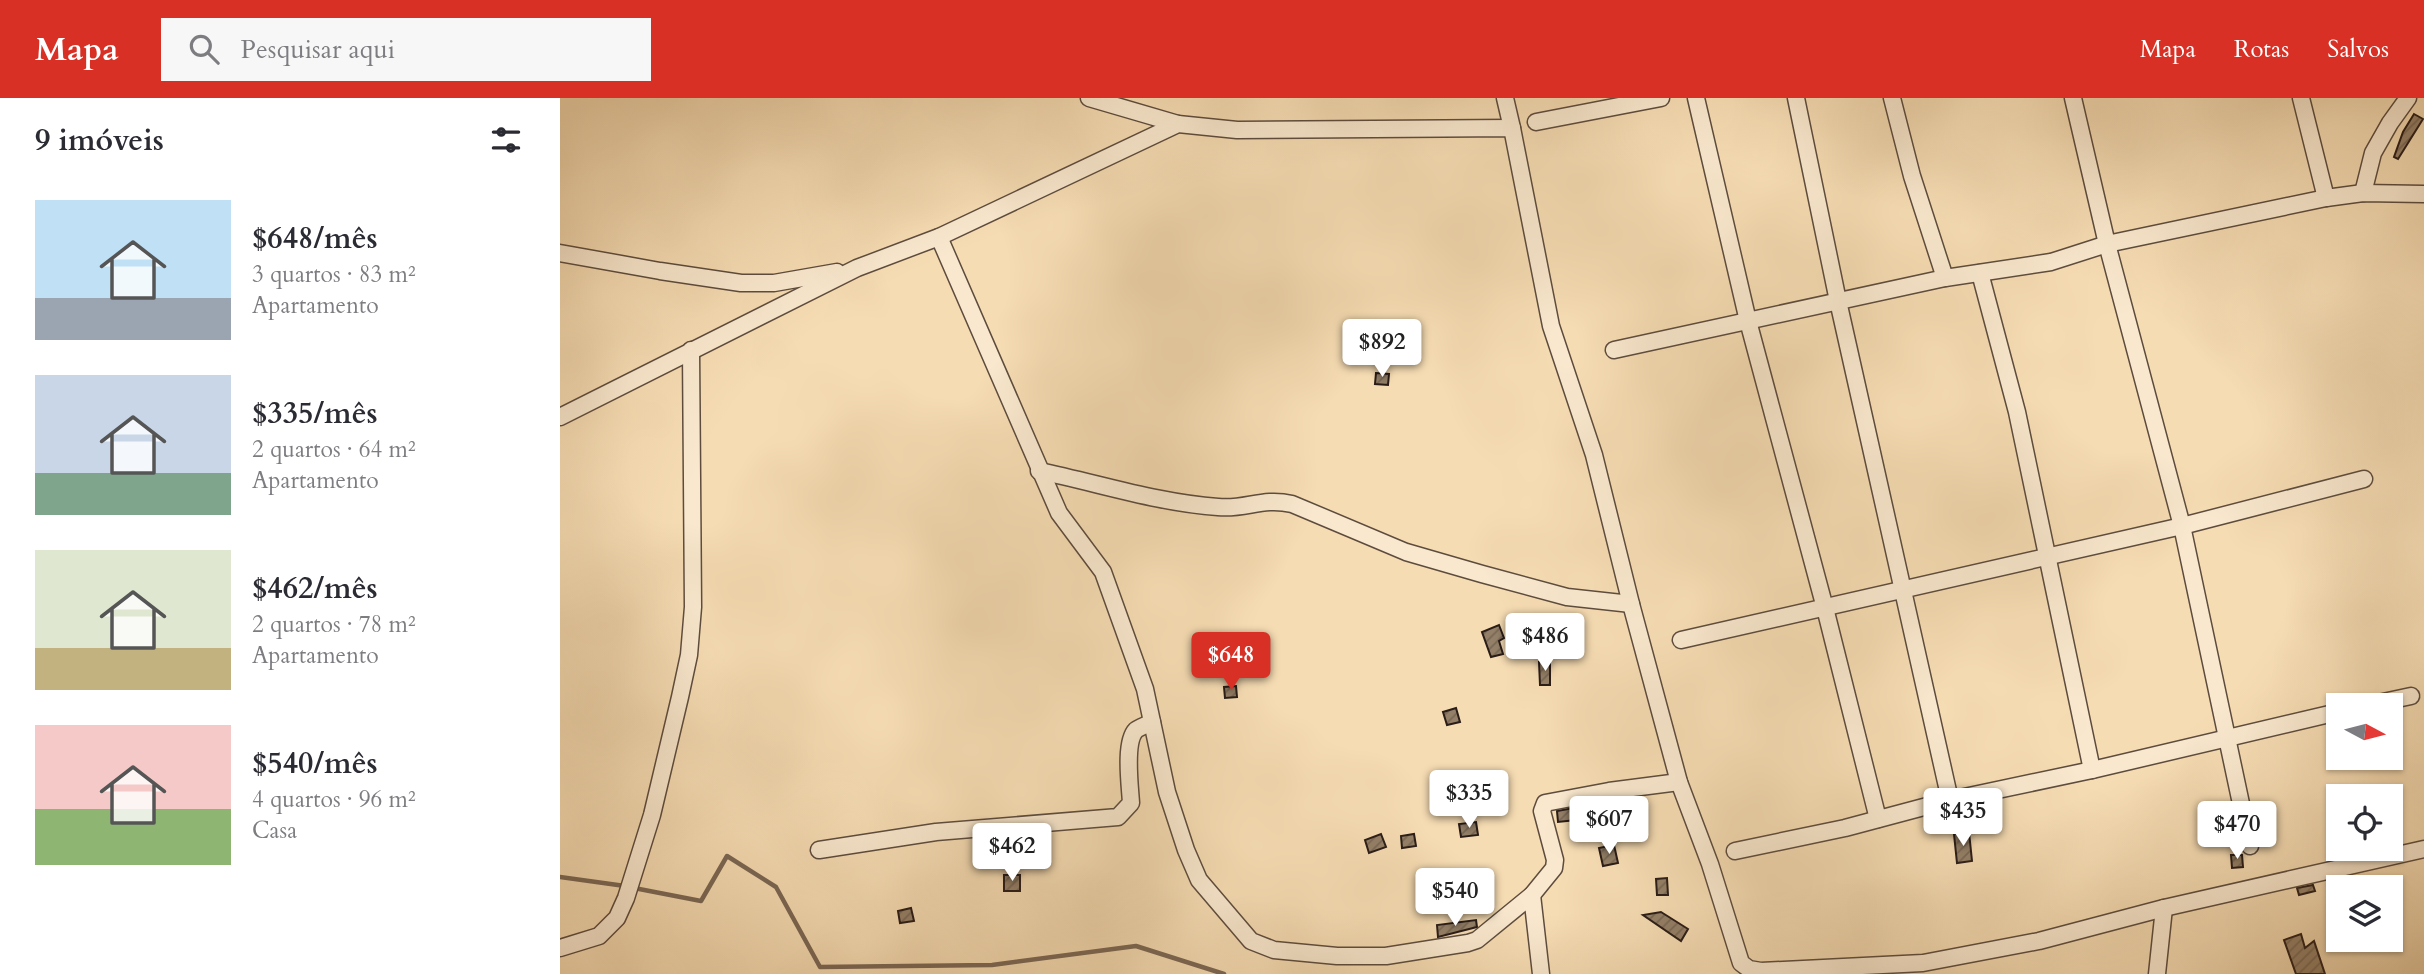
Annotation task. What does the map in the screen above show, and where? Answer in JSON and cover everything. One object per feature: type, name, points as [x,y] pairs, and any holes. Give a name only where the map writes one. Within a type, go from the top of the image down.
[{"type":"street","points":[[1089,98],[1178,124],[1237,130],[1511,128]]},
{"type":"street","points":[[1505,98],[1551,327],[1594,454],[1679,782],[1710,864],[1741,963],[1749,969],[1761,971],[1923,963],[2039,941],[2164,908],[2424,849]]},
{"type":"street","points":[[1536,122],[1661,98]]},
{"type":"street","points":[[1696,98],[1748,321],[1878,819]]},
{"type":"street","points":[[1796,98],[1838,301],[1950,800]]},
{"type":"street","points":[[1892,98],[1912,176],[1945,278]]},
{"type":"street","points":[[2073,98],[2107,244],[2182,526],[2250,846]]},
{"type":"street","points":[[2301,98],[2326,198]]},
{"type":"street","points":[[2363,192],[2373,153],[2408,98]]},
{"type":"street","points":[[560,417],[857,268],[939,237],[1178,124]]},
{"type":"street","points":[[1614,350],[1945,278],[2051,262],[2107,244],[2326,198],[2363,192],[2424,194]]},
{"type":"street","points":[[939,237],[1059,513],[1103,572],[1144,690],[1179,832],[1199,880],[1251,941],[1264,948],[1337,956],[1386,956],[1477,940],[1532,895],[1554,868],[1555,860],[1542,811],[1545,803],[1679,782]]},
{"type":"street","points":[[560,253],[741,283],[774,283],[857,268]]},
{"type":"street","points":[[1980,272],[2017,412],[2092,770]]},
{"type":"street","points":[[560,948],[599,936],[617,918],[626,898],[657,794],[689,655],[693,584],[691,350]]},
{"type":"street","points":[[1039,471],[1219,508],[1274,500],[1304,509],[1406,551],[1482,574],[1567,597],[1631,604]]},
{"type":"street","points":[[1681,640],[2182,526],[2364,479]]},
{"type":"street","points":[[2403,697],[2412,695]]},
{"type":"street","points":[[1735,851],[2326,715]]},
{"type":"street","points":[[819,850],[936,832],[1118,817],[1131,803],[1129,747],[1132,737],[1137,729],[1152,722]]},
{"type":"street","points":[[1532,895],[1541,974]]},
{"type":"street","points":[[2157,974],[2164,908]]},
{"type":"building","points":[[2414,114],[2423,119],[2398,159],[2394,157],[2403,132]]},
{"type":"building","points":[[1376,373],[1389,374],[1388,385],[1375,384]]},
{"type":"building","points":[[1499,625],[1504,638],[1499,641],[1503,654],[1491,657],[1482,632]]},
{"type":"building","points":[[1550,661],[1550,685],[1540,685],[1539,662]]},
{"type":"building","points":[[1236,686],[1237,697],[1225,698],[1224,687]]},
{"type":"building","points":[[1456,708],[1460,722],[1447,725],[1443,712]]},
{"type":"building","points":[[1574,808],[1576,820],[1558,822],[1557,811]]},
{"type":"building","points":[[1476,822],[1478,835],[1461,837],[1459,824]]},
{"type":"building","points":[[1969,832],[1972,861],[1957,863],[1954,834]]},
{"type":"building","points":[[1381,834],[1386,847],[1369,853],[1365,840]]},
{"type":"building","points":[[1414,834],[1416,846],[1402,848],[1401,836]]},
{"type":"building","points":[[1614,845],[1618,863],[1603,866],[1599,848]]},
{"type":"building","points":[[2231,855],[2242,855],[2243,867],[2232,868]]},
{"type":"building","points":[[1004,875],[1020,875],[1020,891],[1004,891]]},
{"type":"building","points":[[1667,878],[1668,895],[1657,895],[1656,879]]},
{"type":"building","points":[[2313,885],[2315,891],[2299,895],[2297,888]]},
{"type":"building","points":[[911,908],[914,921],[900,923],[898,911]]},
{"type":"building","points":[[1661,912],[1688,929],[1681,941],[1643,915]]},
{"type":"building","points":[[1476,920],[1477,927],[1438,937],[1437,925]]},
{"type":"building","points":[[2301,934],[2305,948],[2314,941],[2325,974],[2296,974],[2284,940]]},
{"type":"waterway","points":[[634,888],[701,901],[727,856],[776,887],[820,967],[992,965],[1136,946],[1224,974]]},
{"type":"waterway","points":[[560,877],[625,886]]}]
